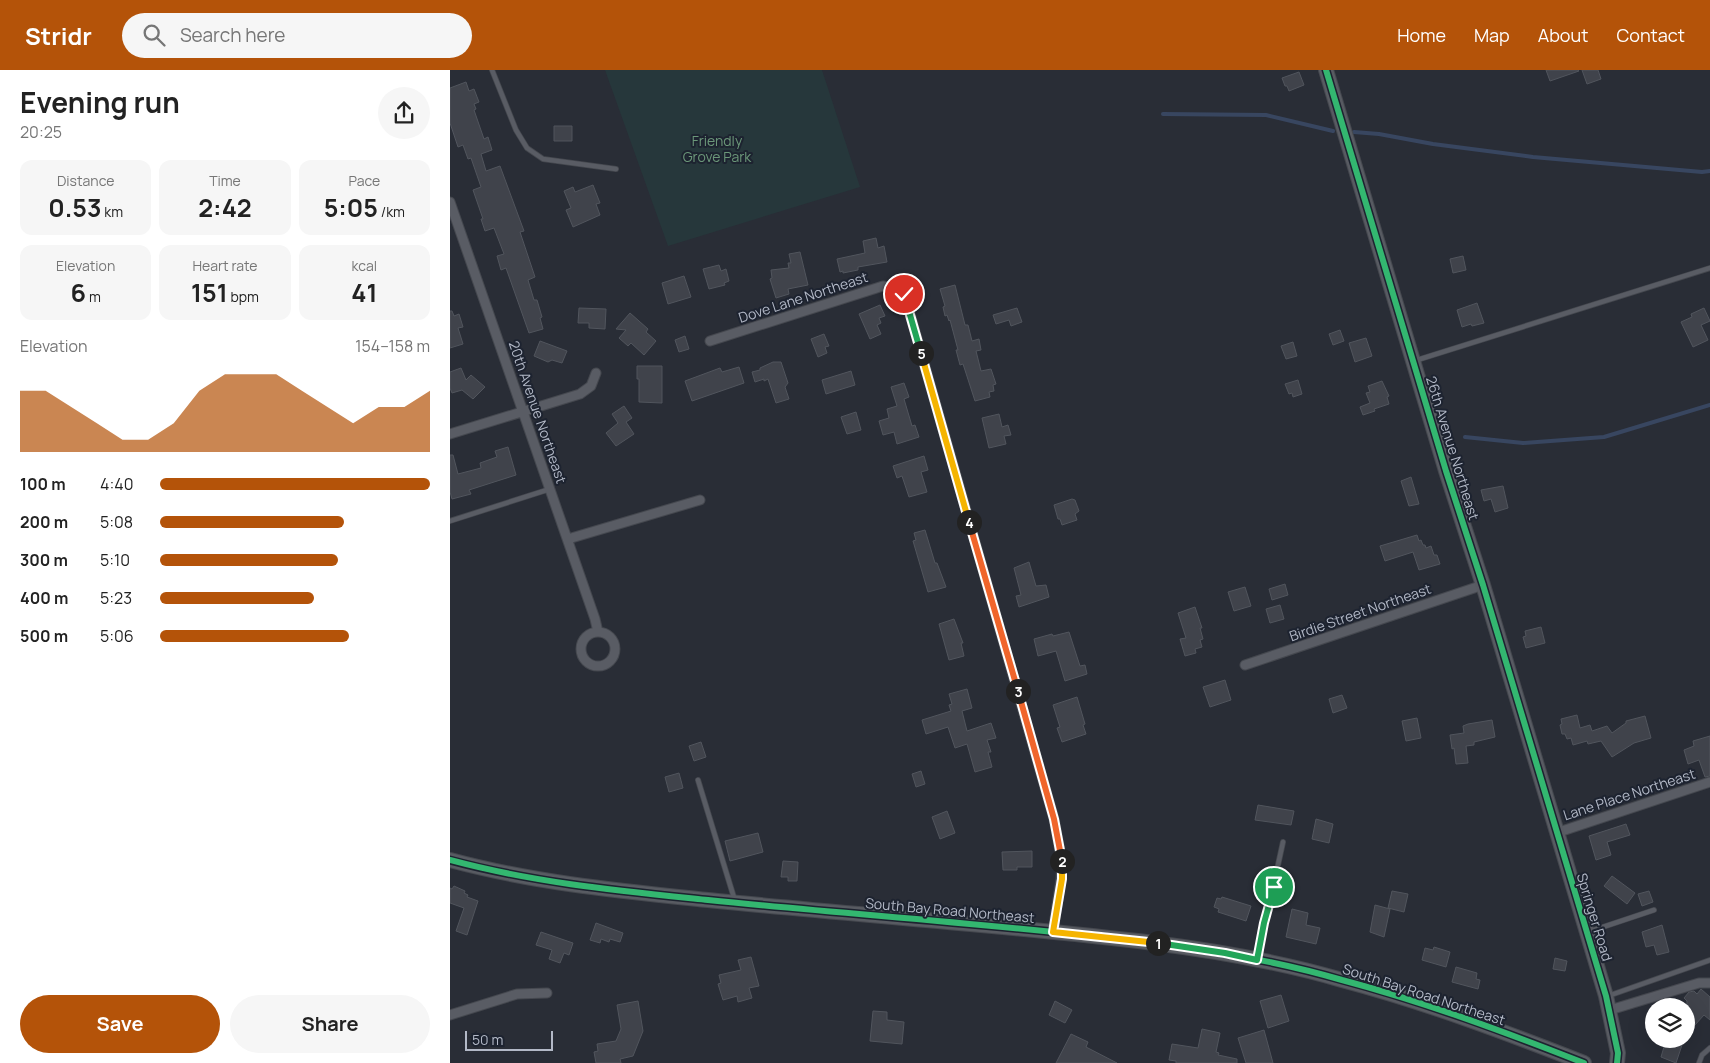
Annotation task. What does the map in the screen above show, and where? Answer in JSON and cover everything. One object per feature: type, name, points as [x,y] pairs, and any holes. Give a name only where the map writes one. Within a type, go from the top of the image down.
[{"type":"street","name":"26th Avenue Northeast","points":[[1326,70],[1556,833]]},
{"type":"street","name":"20th Avenue Northeast","points":[[450,202],[568,539],[598,632]]},
{"type":"street","name":"Dove Lane Northeast","points":[[710,341],[883,286],[893,288],[904,294],[1054,819],[1062,862],[1062,879],[1053,932]]},
{"type":"street","points":[[450,434],[580,394],[591,386],[596,373]]},
{"type":"street","points":[[568,539],[700,500]]},
{"type":"street","name":"Birdie Street Northeast","points":[[1245,665],[1482,585]]},
{"type":"street","name":"Lane Place Northeast","points":[[1556,833],[1710,782]]},
{"type":"street","name":"Springer Road","points":[[1556,833],[1608,1003]]},
{"type":"street","name":"South Bay Road Northeast","points":[[450,860],[547,882],[736,903],[1053,932],[1187,947],[1342,979],[1452,1014],[1584,1063]]},
{"type":"street","points":[[1617,1063],[1618,1054],[1608,1003],[1710,983]]},
{"type":"street","points":[[450,1016],[517,994],[547,993]]},
{"type":"lane","points":[[492,70],[516,130],[527,148],[543,159],[616,169]]},
{"type":"lane","points":[[1413,361],[1710,268]]},
{"type":"lane","points":[[450,521],[550,489]]},
{"type":"lane","points":[[698,780],[736,903]]},
{"type":"lane","points":[[1257,960],[1283,842]]},
{"type":"lane","points":[[1587,933],[1654,910]]},
{"type":"lane","points":[[1608,1003],[1710,960]]},
{"type":"lane","points":[[1699,1063],[1702,1055],[1710,1048]]},
{"type":"green space","name":"Friendly Grove Park","points":[[605,70],[822,70],[860,187],[668,246]]},
{"type":"building","points":[[1546,70],[1578,70],[1579,71],[1550,81]]},
{"type":"building","points":[[1582,70],[1598,70],[1601,79],[1587,84]]},
{"type":"building","points":[[1299,72],[1304,85],[1289,91],[1282,78]]},
{"type":"building","points":[[466,82],[469,91],[474,89],[479,102],[474,104],[476,109],[474,110],[484,139],[488,137],[492,150],[481,154],[486,171],[500,166],[524,231],[520,232],[535,277],[528,280],[534,300],[537,300],[543,329],[529,333],[506,268],[501,270],[497,256],[504,254],[494,228],[485,231],[481,219],[483,219],[473,190],[481,187],[471,158],[468,159],[463,145],[458,147],[450,123],[450,88]]},
{"type":"building","points":[[554,126],[572,126],[572,141],[554,141]]},
{"type":"building","points":[[593,185],[600,203],[596,204],[600,215],[573,227],[566,210],[571,208],[564,191],[573,187],[575,192]]},
{"type":"building","points":[[876,238],[878,248],[884,246],[887,262],[858,267],[858,270],[840,272],[837,259],[865,253],[863,241]]},
{"type":"building","points":[[800,252],[808,285],[788,289],[789,294],[776,298],[770,279],[772,278],[771,270],[789,268],[788,263],[791,263],[789,254]]},
{"type":"building","points":[[1463,256],[1466,270],[1453,273],[1450,259]]},
{"type":"building","points":[[719,265],[721,271],[726,269],[729,281],[724,283],[725,285],[709,289],[703,269]]},
{"type":"building","points":[[684,276],[691,297],[668,304],[662,283]]},
{"type":"building","points":[[955,285],[965,325],[968,325],[972,341],[979,339],[981,350],[976,351],[981,371],[991,369],[996,384],[993,385],[994,391],[989,392],[990,397],[975,401],[963,364],[960,365],[950,320],[947,315],[945,316],[943,307],[945,306],[940,289]]},
{"type":"building","points":[[1477,303],[1484,323],[1462,327],[1457,310]]},
{"type":"building","points":[[880,305],[885,316],[879,318],[881,323],[877,325],[881,334],[870,339],[859,314]]},
{"type":"building","points":[[579,308],[606,309],[605,329],[589,328],[589,323],[578,323]]},
{"type":"building","points":[[1017,308],[1022,322],[1011,326],[1009,320],[996,324],[993,315]]},
{"type":"building","points":[[1704,308],[1710,321],[1701,325],[1708,340],[1693,347],[1681,322],[1692,317],[1691,314]]},
{"type":"building","points":[[450,311],[452,311],[454,316],[459,314],[463,327],[458,328],[463,344],[450,348]]},
{"type":"building","points":[[630,313],[648,329],[646,332],[656,341],[644,355],[631,343],[628,346],[619,338],[626,330],[616,329]]},
{"type":"building","points":[[1340,330],[1344,341],[1333,345],[1329,334]]},
{"type":"building","points":[[824,334],[829,346],[825,347],[827,353],[818,357],[811,339]]},
{"type":"building","points":[[685,336],[689,349],[679,352],[675,340]]},
{"type":"building","points":[[1366,338],[1372,356],[1355,362],[1349,343]]},
{"type":"building","points":[[540,341],[567,351],[562,363],[552,360],[548,362],[534,356]]},
{"type":"building","points":[[1293,342],[1297,356],[1286,359],[1281,346]]},
{"type":"building","points":[[773,362],[781,362],[788,383],[785,387],[789,399],[776,403],[768,379],[755,382],[752,372],[760,370],[760,368]]},
{"type":"building","points":[[637,366],[662,366],[662,403],[639,402]]},
{"type":"building","points":[[739,367],[744,383],[692,401],[685,381],[720,368],[722,372]]},
{"type":"building","points":[[461,368],[466,380],[471,375],[485,387],[473,399],[462,390],[452,393],[450,388],[450,372]]},
{"type":"building","points":[[851,371],[855,385],[826,394],[822,380]]},
{"type":"building","points":[[1298,380],[1302,394],[1293,397],[1292,393],[1289,394],[1285,384]]},
{"type":"building","points":[[1382,381],[1389,396],[1387,397],[1389,404],[1363,415],[1360,407],[1370,403],[1366,393],[1370,392],[1368,386]]},
{"type":"building","points":[[904,383],[909,397],[904,399],[912,426],[915,425],[919,437],[897,444],[894,432],[883,435],[879,421],[889,418],[887,409],[897,406],[891,387]]},
{"type":"building","points":[[624,406],[632,418],[626,422],[634,434],[616,446],[606,433],[618,423],[612,414]]},
{"type":"building","points":[[856,412],[861,430],[847,434],[841,417]]},
{"type":"building","points":[[999,414],[1002,427],[1008,425],[1011,435],[1004,436],[1006,444],[989,448],[982,418]]},
{"type":"building","points":[[508,447],[516,475],[469,490],[471,494],[452,499],[450,492],[450,455],[453,455],[458,474],[481,468],[480,463],[497,457],[495,451]]},
{"type":"building","points":[[924,456],[928,470],[921,472],[927,492],[909,497],[902,476],[897,478],[893,466]]},
{"type":"building","points":[[1411,477],[1419,504],[1409,506],[1401,481]]},
{"type":"building","points":[[1503,486],[1508,508],[1495,512],[1491,499],[1484,501],[1481,490]]},
{"type":"building","points":[[1072,499],[1075,500],[1079,511],[1075,514],[1077,520],[1062,525],[1054,505]]},
{"type":"building","points":[[925,530],[935,563],[937,563],[946,587],[928,592],[913,541],[916,540],[914,533]]},
{"type":"building","points":[[1417,535],[1419,541],[1421,540],[1426,548],[1431,546],[1440,564],[1419,570],[1413,552],[1385,561],[1380,546]]},
{"type":"building","points":[[1029,562],[1036,586],[1046,585],[1049,597],[1019,607],[1016,596],[1021,595],[1014,568]]},
{"type":"building","points":[[1285,584],[1288,595],[1272,600],[1269,589]]},
{"type":"building","points":[[1245,587],[1251,606],[1234,611],[1228,592]]},
{"type":"building","points":[[1280,605],[1284,619],[1270,623],[1266,609]]},
{"type":"building","points":[[1195,607],[1202,628],[1200,628],[1203,639],[1200,640],[1202,647],[1195,649],[1196,653],[1185,656],[1180,639],[1186,638],[1178,613]]},
{"type":"building","points":[[954,619],[963,643],[961,643],[964,656],[949,660],[939,624]]},
{"type":"building","points":[[1541,627],[1545,643],[1526,648],[1523,637],[1526,636],[1525,631]]},
{"type":"building","points":[[1069,632],[1080,666],[1085,665],[1087,674],[1065,681],[1056,651],[1038,656],[1034,639]]},
{"type":"building","points":[[1225,680],[1231,700],[1210,707],[1203,687]]},
{"type":"building","points":[[967,689],[972,708],[962,711],[967,731],[991,723],[996,738],[987,740],[991,752],[988,752],[992,767],[975,772],[967,744],[955,748],[948,727],[926,734],[922,720],[951,711],[949,705],[952,704],[949,694]]},
{"type":"building","points":[[1342,695],[1347,708],[1333,713],[1329,699]]},
{"type":"building","points":[[1077,697],[1086,734],[1062,742],[1057,728],[1060,727],[1053,705]]},
{"type":"building","points":[[1577,715],[1580,728],[1590,725],[1592,731],[1607,726],[1612,733],[1626,723],[1626,721],[1645,716],[1651,738],[1634,743],[1612,757],[1601,741],[1588,744],[1587,741],[1573,745],[1571,738],[1567,739],[1565,734],[1562,734],[1560,725],[1562,724],[1561,719]]},
{"type":"building","points":[[1417,718],[1421,738],[1406,741],[1402,721]]},
{"type":"building","points":[[1492,720],[1495,737],[1466,746],[1468,763],[1456,764],[1450,735],[1464,733],[1463,726],[1468,724]]},
{"type":"building","points":[[1710,736],[1710,776],[1705,777],[1699,760],[1688,764],[1684,750],[1694,746],[1693,741]]},
{"type":"building","points":[[701,742],[706,757],[694,761],[689,746]]},
{"type":"building","points":[[921,771],[925,784],[916,787],[912,774]]},
{"type":"building","points":[[679,773],[683,788],[669,792],[665,777]]},
{"type":"building","points":[[1258,805],[1294,811],[1291,825],[1255,820]]},
{"type":"building","points":[[947,811],[955,833],[940,839],[932,817]]},
{"type":"building","points":[[1316,819],[1333,824],[1329,843],[1312,839]]},
{"type":"building","points":[[1626,824],[1630,835],[1607,842],[1611,855],[1596,860],[1589,836]]},
{"type":"building","points":[[758,833],[763,852],[730,861],[725,841]]},
{"type":"building","points":[[1032,851],[1032,867],[1017,867],[1017,870],[1003,870],[1002,852]]},
{"type":"building","points":[[783,861],[798,862],[797,881],[788,881],[788,877],[781,877]]},
{"type":"building","points":[[1612,876],[1635,893],[1627,904],[1604,886]]},
{"type":"building","points":[[454,886],[465,891],[464,893],[468,895],[467,897],[478,901],[467,935],[456,931],[464,908],[450,903],[450,888],[452,889]]},
{"type":"building","points":[[1392,891],[1408,894],[1404,912],[1388,908]]},
{"type":"building","points":[[1649,891],[1653,902],[1642,906],[1638,894]]},
{"type":"building","points":[[1222,897],[1251,906],[1246,921],[1218,912],[1219,909],[1214,907],[1217,898],[1221,899]]},
{"type":"building","points":[[1375,905],[1390,909],[1384,937],[1370,932]]},
{"type":"building","points":[[1292,909],[1308,913],[1306,925],[1320,928],[1316,944],[1286,937]]},
{"type":"building","points":[[596,923],[623,933],[620,942],[610,939],[609,942],[601,939],[600,943],[590,940]]},
{"type":"building","points":[[1662,925],[1669,952],[1657,955],[1654,945],[1646,947],[1642,932]]},
{"type":"building","points":[[541,932],[573,943],[569,955],[564,953],[560,963],[549,959],[552,950],[536,945]]},
{"type":"building","points":[[1434,947],[1450,952],[1446,967],[1422,960],[1425,948],[1433,950]]},
{"type":"building","points":[[751,957],[759,986],[749,988],[752,998],[738,1002],[737,996],[723,1000],[718,984],[721,983],[719,975],[741,970],[738,960]]},
{"type":"building","points":[[1555,958],[1567,961],[1565,971],[1553,969]]},
{"type":"building","points":[[1456,967],[1477,973],[1476,979],[1480,980],[1478,989],[1452,982]]},
{"type":"building","points":[[1701,989],[1710,997],[1710,1020],[1704,1015],[1695,1025],[1695,998],[1684,998],[1689,992],[1694,991],[1697,994]]},
{"type":"building","points":[[1281,995],[1289,1021],[1268,1028],[1260,1001]]},
{"type":"building","points":[[638,1001],[643,1031],[633,1056],[620,1059],[621,1063],[596,1063],[594,1052],[598,1051],[597,1044],[616,1041],[621,1029],[617,1005]]},
{"type":"building","points":[[1055,1001],[1072,1010],[1065,1023],[1049,1015]]},
{"type":"building","points":[[873,1011],[887,1012],[887,1020],[904,1022],[902,1044],[870,1041]]},
{"type":"building","points":[[1202,1029],[1220,1033],[1216,1052],[1219,1053],[1218,1055],[1237,1059],[1237,1063],[1176,1063],[1176,1061],[1169,1060],[1172,1044],[1198,1048]]},
{"type":"building","points":[[1264,1030],[1273,1063],[1246,1063],[1238,1038]]},
{"type":"building","points":[[1071,1034],[1088,1042],[1086,1047],[1117,1063],[1056,1063]]},
{"type":"building","points":[[1664,1048],[1681,1048],[1676,1063],[1661,1057]]},
{"type":"waterway","points":[[1163,114],[1266,115],[1333,131]]},
{"type":"waterway","points":[[1354,132],[1533,157],[1702,172],[1710,171]]},
{"type":"waterway","points":[[1465,437],[1523,443],[1604,437],[1710,405]]},
{"type":"cycle path","points":[[1326,70],[1606,996],[1618,1053],[1617,1063]]},
{"type":"cycle path","points":[[450,860],[514,875],[675,897],[1043,931],[1225,953],[1296,968],[1404,998],[1495,1029],[1584,1063]]},
{"type":"route","points":[[904,294],[1054,819],[1060,845],[1062,879],[1053,932],[1187,947],[1257,960],[1264,923],[1274,887]]}]
